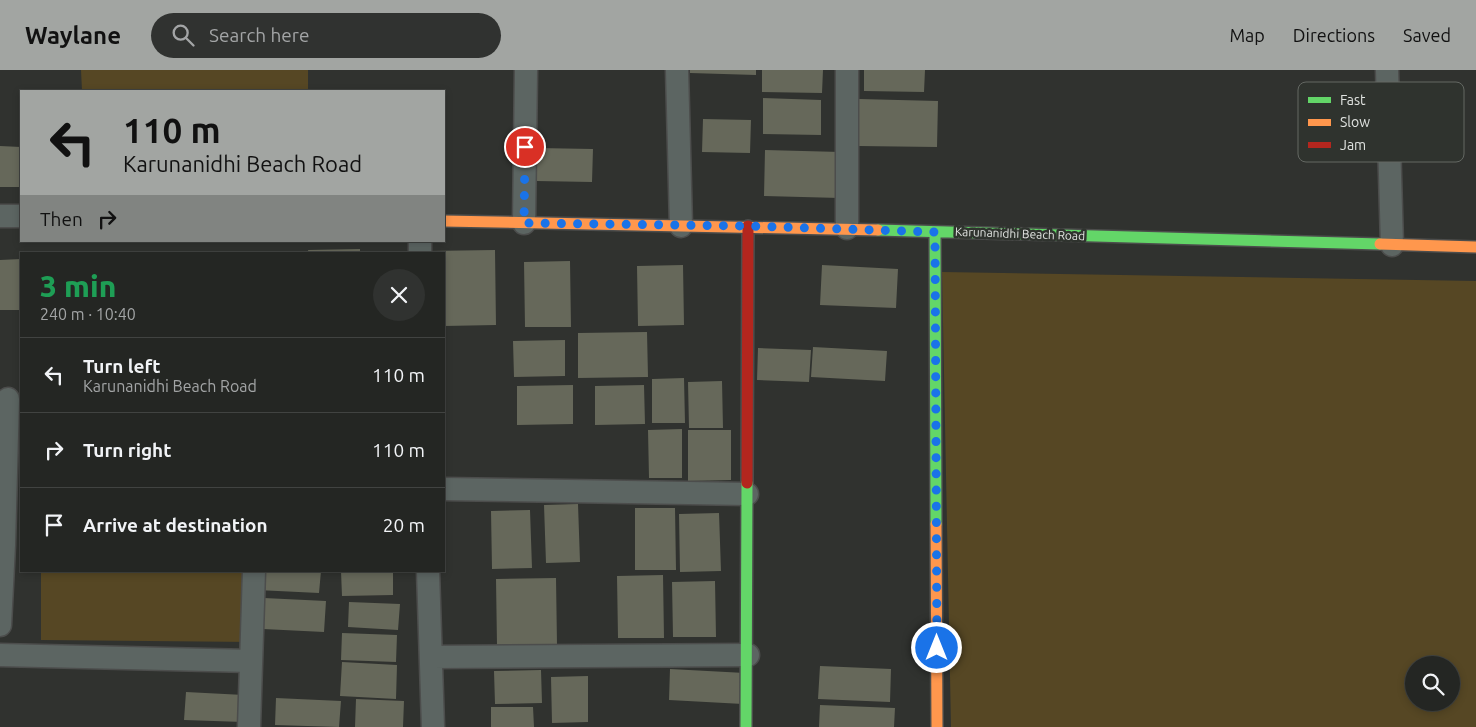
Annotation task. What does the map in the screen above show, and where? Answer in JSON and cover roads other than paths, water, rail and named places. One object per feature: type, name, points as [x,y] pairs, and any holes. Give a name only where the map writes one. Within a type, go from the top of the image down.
[{"type":"street","points":[[524,223],[526,70]]},
{"type":"street","points":[[677,70],[681,226]]},
{"type":"street","points":[[847,70],[847,228]]},
{"type":"street","points":[[1390,162],[1392,245]]},
{"type":"street","points":[[0,216],[20,216]]},
{"type":"street","name":"Karunanidhi Beach Road","points":[[445,221],[847,228],[1476,247]]},
{"type":"street","points":[[746,727],[748,655],[748,226]]},
{"type":"street","points":[[935,232],[937,727]]},
{"type":"street","points":[[0,625],[10,399]]},
{"type":"street","points":[[445,489],[747,494]]},
{"type":"street","points":[[249,727],[254,572]]},
{"type":"street","points":[[428,572],[433,727]]},
{"type":"street","points":[[0,655],[251,661]]},
{"type":"street","points":[[431,657],[748,655]]}]
